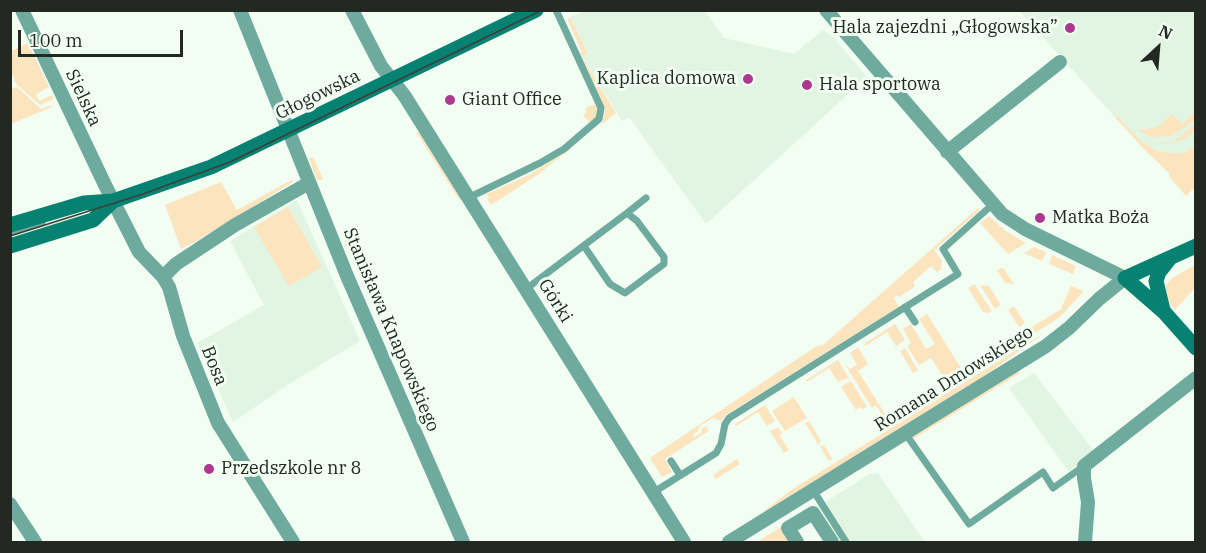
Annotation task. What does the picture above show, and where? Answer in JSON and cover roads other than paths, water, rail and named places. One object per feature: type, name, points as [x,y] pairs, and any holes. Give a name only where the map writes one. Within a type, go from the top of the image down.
[{"type":"street","name":"Sielska","points":[[22,10],[113,201]]},
{"type":"street","name":"Stanisława Knapowskiego","points":[[240,10],[309,183],[463,543]]},
{"type":"street","name":"Górki","points":[[352,10],[381,66],[404,95],[684,543]]},
{"type":"street","name":"Głogowska","points":[[10,225],[84,203],[113,201],[211,167],[536,10]]},
{"type":"street","points":[[826,10],[993,204],[1025,229],[1125,278],[1164,312],[1196,348]]},
{"type":"street","points":[[947,152],[1060,62]]},
{"type":"street","points":[[163,277],[176,264],[235,225],[309,183]]},
{"type":"street","name":"Głogowska","points":[[10,246],[93,220],[113,201]]},
{"type":"street","name":"Bosa","points":[[113,201],[142,256],[163,277],[171,292],[183,336],[218,423],[293,543]]},
{"type":"street","name":"Romana Dmowskiego","points":[[729,543],[1052,341],[1125,278],[1196,246]]},
{"type":"street","points":[[1164,312],[1156,281],[1163,265],[1172,256]]},
{"type":"street","points":[[1085,543],[1088,502],[1084,466],[1196,378]]},
{"type":"street","points":[[10,504],[36,543]]},
{"type":"street","points":[[784,508],[794,524]]},
{"type":"street","points":[[798,543],[788,528],[813,513],[832,543]]},
{"type":"lane","points":[[468,198],[540,164],[564,149],[599,120],[601,108],[556,10]]},
{"type":"lane","points":[[526,289],[646,198]]},
{"type":"lane","points":[[10,233],[113,201]]},
{"type":"lane","points":[[654,492],[717,453],[725,424],[729,418],[958,274],[943,249],[993,204]]},
{"type":"lane","points":[[584,246],[610,284],[625,293],[664,264],[664,257],[651,239],[637,221],[627,213]]},
{"type":"lane","points":[[905,307],[915,322]]},
{"type":"lane","points":[[905,433],[969,524],[1042,472],[1053,488],[1084,466]]},
{"type":"lane","points":[[671,461],[680,475]]},
{"type":"lane","points":[[813,490],[846,543]]},
{"type":"tram line","points":[[10,236],[143,194],[230,162],[542,10]]},
{"type":"place","name":"Hala zajezdni „Głogowska”","points":[[1070,28]]},
{"type":"place","name":"Kaplica domowa","points":[[748,79]]},
{"type":"place","name":"Hala sportowa","points":[[807,85]]},
{"type":"place","name":"Giant Office","points":[[450,100]]},
{"type":"place","name":"Matka Boża","points":[[1040,218]]},
{"type":"place","name":"Przedszkole nr 8","points":[[209,469]]}]
